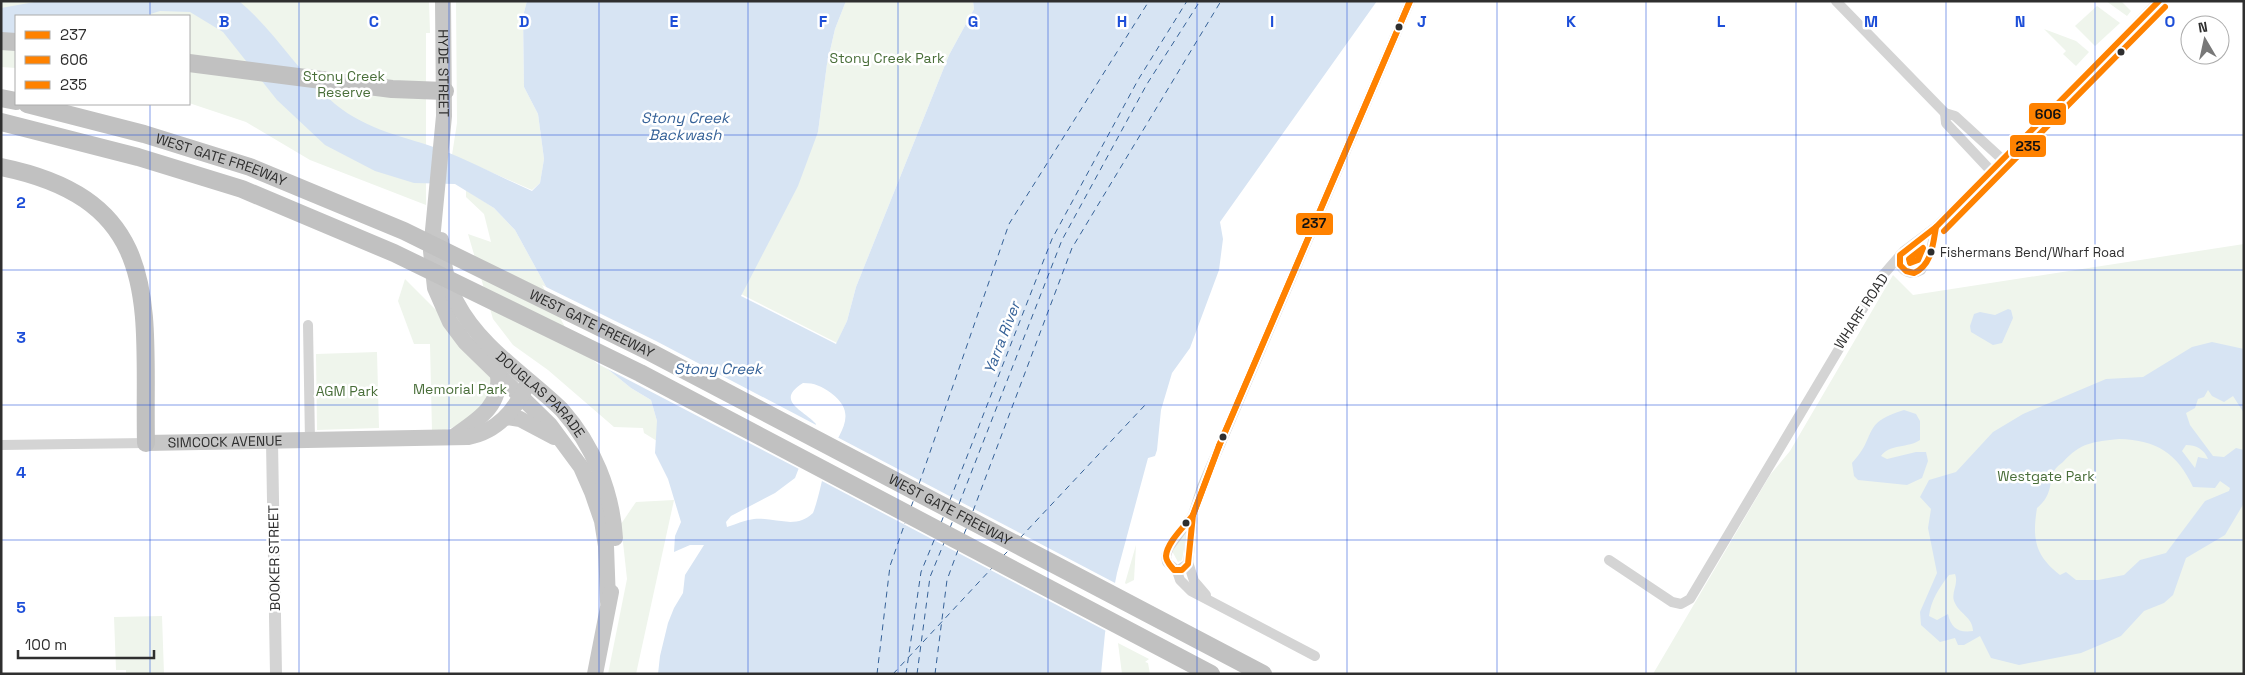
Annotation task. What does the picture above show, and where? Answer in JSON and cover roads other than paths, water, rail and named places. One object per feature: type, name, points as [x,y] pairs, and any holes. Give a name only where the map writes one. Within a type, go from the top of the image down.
[{"type":"highway","points":[[1,40],[15,42]]},
{"type":"highway","points":[[194,64],[392,89],[445,91]]},
{"type":"highway","points":[[1,98],[15,102]]},
{"type":"highway","name":"WEST GATE FREEWAY","points":[[31,105],[144,134],[250,167],[404,232],[659,356],[1263,674]]},
{"type":"highway","name":"WEST GATE FREEWAY","points":[[1,122],[138,157],[242,189],[394,253],[640,373],[1211,674]]},
{"type":"highway","points":[[1,167],[45,178],[77,193],[108,221],[127,248],[138,276],[144,305],[146,443]]},
{"type":"main road","name":"HYDE STREET","points":[[442,144],[445,91],[444,1]]},
{"type":"main road","name":"DOUGLAS PARADE","points":[[442,144],[438,192],[432,230],[431,259],[433,278],[439,299],[456,331],[474,352],[518,392],[558,433],[575,458],[592,492],[602,521],[607,560],[608,602]]},
{"type":"main road","name":"DOUGLAS PARADE","points":[[438,192],[444,262],[457,303],[480,335],[573,423],[591,451],[602,477],[613,518],[615,572],[595,674]]},
{"type":"main road","points":[[452,437],[490,408],[497,393],[498,373]]},
{"type":"main road","points":[[518,392],[529,380]]},
{"type":"main road","name":"SIMCOCK AVENUE","points":[[146,443],[310,441],[452,437],[482,434],[506,417],[518,392]]},
{"type":"main road","name":"SIMCOCK AVENUE","points":[[452,437],[492,418],[518,392]]},
{"type":"main road","points":[[506,417],[520,419],[544,431],[559,441],[575,458]]},
{"type":"street","points":[[1315,656],[1189,589],[1180,580],[1177,571],[1167,562],[1167,553],[1193,515],[1228,424],[1410,1]]},
{"type":"street","points":[[1836,1],[1945,113],[1955,116],[2003,160]]},
{"type":"street","name":"WHARF ROAD","points":[[1609,560],[1672,602],[1681,604],[1690,599],[1853,322],[1881,278],[1900,255],[1936,227],[1992,172],[2158,1]]},
{"type":"street","points":[[1945,113],[1946,123],[1992,172]]},
{"type":"street","points":[[1900,255],[1899,262],[1904,270],[1914,273],[1921,270],[1932,250],[1936,227]]},
{"type":"street","points":[[308,325],[310,441]]},
{"type":"street","name":"BOOKER STREET","points":[[272,442],[276,674]]},
{"type":"street","name":"SIMCOCK AVENUE","points":[[1,445],[146,443]]},
{"type":"street","points":[[1177,571],[1184,569],[1188,562],[1193,515]]},
{"type":"street","points":[[1188,562],[1196,584],[1210,599]]},
{"type":"water","points":[[40,1],[239,1],[264,26],[322,92],[335,104],[360,121],[442,150],[532,191],[540,183],[544,159],[538,114],[524,87],[523,16],[527,1],[846,1],[835,29],[827,64],[818,132],[798,186],[741,296],[836,344],[847,321],[856,287],[949,55],[974,9],[973,1],[1377,1],[1220,222],[1223,239],[1219,270],[1190,348],[1172,373],[1161,410],[1157,450],[1155,456],[1148,458],[1117,573],[1105,633],[1101,674],[658,674],[660,656],[668,623],[683,593],[685,575],[704,545],[690,545],[674,552],[675,536],[681,522],[668,479],[655,453],[657,421],[651,400],[631,388],[578,345],[515,230],[494,208],[455,184],[414,183],[375,171],[325,145],[277,100],[223,32],[190,12],[160,11],[147,15],[15,15],[15,38],[1,41],[1,8]],"holes":[[[803,383],[818,385],[840,401],[845,417],[841,432],[827,464],[813,513],[800,521],[785,522],[754,519],[727,527],[726,522],[731,516],[775,493],[795,478],[816,424],[794,405],[791,395]]]},
{"type":"water","points":[[2008,309],[2011,310],[2013,318],[2002,343],[1993,345],[1971,332],[1970,326],[1974,314],[1980,312],[1995,315]]},
{"type":"water","points":[[2212,342],[2244,349],[2244,413],[2233,396],[2224,402],[2212,396],[2208,390],[2204,397],[2198,399],[2195,408],[2186,413],[2190,425],[2213,456],[2224,457],[2236,448],[2244,450],[2244,503],[2225,535],[2186,558],[2173,595],[2164,603],[2144,611],[2121,636],[2081,653],[2019,665],[1991,658],[1980,636],[1964,645],[1958,645],[1955,638],[1940,642],[1921,625],[1920,612],[1937,573],[1928,528],[1931,509],[1920,497],[1929,480],[1956,472],[1993,432],[2023,414],[2106,379],[2143,377],[2192,347]],"holes":[[[2119,439],[2144,442],[2155,446],[2173,457],[2187,475],[2193,487],[2215,488],[2220,481],[2230,488],[2229,491],[2205,501],[2166,553],[2140,560],[2124,575],[2098,580],[2076,580],[2066,572],[2060,575],[2045,560],[2037,546],[2035,538],[2037,508],[2047,496],[2054,472],[2058,466],[2076,450],[2095,442]],[[2186,445],[2199,448],[2208,459],[2198,457],[2195,468],[2182,451]],[[1955,574],[1956,581],[1953,598],[1956,605],[1971,622],[1973,631],[1963,631],[1953,626],[1948,614],[1937,620],[1929,616],[1936,594],[1949,575]]]},
{"type":"water","points":[[1904,410],[1916,414],[1920,421],[1920,440],[1889,450],[1881,456],[1887,459],[1916,452],[1926,452],[1928,461],[1922,478],[1907,485],[1858,480],[1854,476],[1852,463],[1860,454],[1871,431],[1881,420]]},
{"type":"place","name":"Fishermans Bend/Wharf Road","points":[[1931,252]]},
{"type":"park label","name":"Stony Creek Park","points":[[887,58]]},
{"type":"park label","name":"Stony Creek Reserve","points":[[344,84]]},
{"type":"park label","name":"Memorial Park","points":[[460,389]]},
{"type":"park label","name":"AGM Park","points":[[347,391]]},
{"type":"park label","name":"Westgate Park","points":[[2046,476]]},
{"type":"water label","name":"Stony Creek Backwash","points":[[685,126]]},
{"type":"water label","name":"Yarra River","points":[[1002,338]]},
{"type":"water label","name":"Stony Creek","points":[[718,369]]}]
